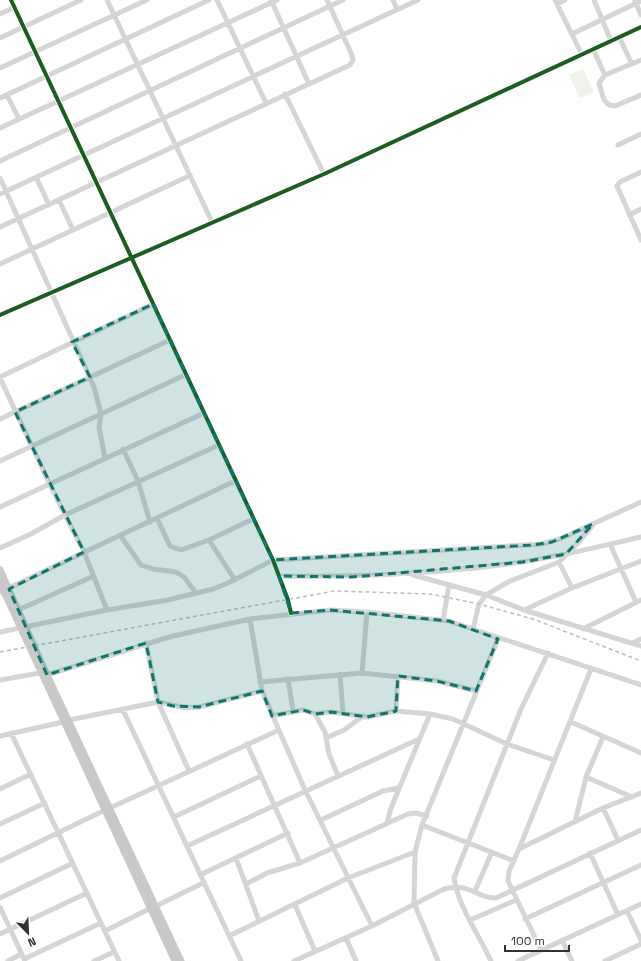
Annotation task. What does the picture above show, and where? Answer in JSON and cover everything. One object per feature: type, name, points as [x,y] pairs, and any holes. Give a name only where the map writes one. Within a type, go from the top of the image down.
[{"type":"main road","points":[[0,570],[4,591],[18,610],[24,628]]},
{"type":"main road","points":[[0,584],[24,628],[153,907],[175,961]]},
{"type":"main road","points":[[153,907],[181,961]]},
{"type":"street","points":[[11,0],[273,560],[291,613]]},
{"type":"street","points":[[0,38],[82,0]]},
{"type":"street","points":[[107,0],[212,222]]},
{"type":"street","points":[[0,68],[146,0]]},
{"type":"street","points":[[0,98],[210,0]]},
{"type":"street","points":[[217,0],[266,103]]},
{"type":"street","points":[[0,227],[350,65],[353,60],[327,0]]},
{"type":"street","points":[[0,161],[343,0]]},
{"type":"street","points":[[393,0],[397,9]]},
{"type":"street","points":[[0,194],[418,0]]},
{"type":"street","points":[[565,0],[556,2],[582,55]]},
{"type":"street","points":[[594,0],[610,41]]},
{"type":"street","points":[[0,128],[59,102],[273,1],[309,84]]},
{"type":"street","points":[[572,34],[637,1],[641,15]]},
{"type":"street","points":[[0,14],[14,7]]},
{"type":"street","points":[[0,315],[324,174],[641,27]]},
{"type":"street","points":[[619,37],[632,64]]},
{"type":"street","points":[[593,49],[605,75]]},
{"type":"street","points":[[641,60],[605,75],[600,80],[599,86],[604,100],[609,106],[615,106],[641,95]]},
{"type":"street","points":[[285,94],[324,174]]},
{"type":"street","points":[[7,95],[19,119]]},
{"type":"street","points":[[618,146],[641,134]]},
{"type":"street","points":[[641,172],[617,185],[641,240]]},
{"type":"street","points":[[0,264],[189,176]]},
{"type":"street","points":[[36,177],[49,204]]},
{"type":"street","points":[[0,178],[33,249],[72,342],[97,394],[101,414],[99,426],[105,458]]},
{"type":"street","points":[[59,200],[73,230]]},
{"type":"street","points":[[629,215],[641,209]]},
{"type":"street","points":[[107,610],[84,552],[50,485],[0,377],[153,304]]},
{"type":"street","points":[[0,419],[170,340]]},
{"type":"street","points":[[0,461],[187,374]]},
{"type":"street","points":[[0,506],[50,485],[123,449],[204,413]]},
{"type":"street","points":[[0,548],[31,534],[65,515],[218,445]]},
{"type":"street","points":[[123,449],[138,481],[150,522]]},
{"type":"street","points":[[4,591],[235,481]]},
{"type":"street","points":[[0,632],[107,610],[168,600],[213,589],[235,580],[273,560],[533,545],[552,542],[641,502]]},
{"type":"street","points":[[157,518],[168,543],[175,549],[184,550],[209,540],[253,518]]},
{"type":"street","points":[[473,629],[479,604],[486,595],[508,582],[559,562],[594,524]]},
{"type":"street","points":[[120,535],[140,565],[153,569],[176,572],[184,577],[196,593]]},
{"type":"street","points":[[279,576],[352,577],[479,568],[566,554],[641,537]]},
{"type":"street","points":[[209,540],[235,580]]},
{"type":"street","points":[[583,629],[638,601],[620,570],[610,544]]},
{"type":"street","points":[[524,610],[572,588],[641,561]]},
{"type":"street","points":[[559,562],[572,588]]},
{"type":"street","points":[[408,574],[486,595],[524,610],[641,646]]},
{"type":"street","points":[[18,610],[94,576]]},
{"type":"street","points":[[443,620],[450,585]]},
{"type":"street","points":[[0,680],[44,674],[146,643],[250,619],[291,613],[330,610],[367,612],[443,620],[473,629],[498,639],[548,653],[641,685]]},
{"type":"street","points":[[362,673],[367,612]]},
{"type":"street","points":[[250,619],[262,691],[305,790],[372,926]]},
{"type":"street","points":[[438,961],[414,904],[416,852],[422,826],[498,639]]},
{"type":"street","points":[[632,644],[641,639]]},
{"type":"street","points":[[146,643],[158,702],[189,771]]},
{"type":"street","points":[[491,961],[470,920],[455,886],[454,878],[521,709],[548,653]]},
{"type":"street","points":[[540,950],[516,900],[508,878],[554,760],[592,669]]},
{"type":"street","points":[[260,682],[362,673],[437,680],[476,691]]},
{"type":"street","points":[[340,674],[343,713]]},
{"type":"street","points":[[396,711],[398,676]]},
{"type":"street","points":[[288,679],[293,711]]},
{"type":"street","points":[[0,736],[158,702],[186,708],[199,707],[262,691]]},
{"type":"street","points":[[123,710],[174,817],[203,883],[241,961]]},
{"type":"street","points":[[272,716],[293,711],[306,710],[315,714],[331,712],[363,716],[396,711],[430,714],[464,723],[507,744],[554,760]]},
{"type":"street","points":[[315,714],[325,732],[329,754],[338,776]]},
{"type":"street","points":[[387,823],[391,808],[430,714]]},
{"type":"street","points":[[326,738],[344,730],[363,716]]},
{"type":"street","points":[[571,722],[641,753]]},
{"type":"street","points":[[0,861],[159,785],[279,730]]},
{"type":"street","points":[[11,733],[88,893],[118,961]]},
{"type":"street","points":[[575,822],[586,777],[603,736]]},
{"type":"street","points":[[187,846],[305,790],[419,739]]},
{"type":"street","points":[[247,744],[288,833],[300,863]]},
{"type":"street","points":[[0,788],[31,774]]},
{"type":"street","points":[[174,817],[261,776]]},
{"type":"street","points":[[586,777],[632,797]]},
{"type":"street","points":[[320,820],[383,791],[399,788]]},
{"type":"street","points":[[520,850],[603,808],[641,793]]},
{"type":"street","points":[[0,824],[45,803]]},
{"type":"street","points":[[603,808],[618,840]]},
{"type":"street","points":[[246,884],[267,873],[300,863],[411,813],[427,816]]},
{"type":"street","points":[[422,826],[469,842],[514,861]]},
{"type":"street","points":[[294,961],[372,926],[444,889],[455,886],[496,898],[641,830]]},
{"type":"street","points":[[200,875],[288,833]]},
{"type":"street","points":[[230,936],[348,878],[416,852]]},
{"type":"street","points":[[475,891],[492,852]]},
{"type":"street","points":[[590,853],[618,915]]},
{"type":"street","points":[[236,858],[259,921]]},
{"type":"street","points":[[0,898],[73,863]]},
{"type":"street","points":[[525,919],[641,865]]},
{"type":"street","points":[[105,931],[203,883]]},
{"type":"street","points":[[0,934],[88,893]]},
{"type":"street","points":[[470,920],[516,900]]},
{"type":"street","points":[[518,961],[641,904]]},
{"type":"street","points":[[295,905],[315,951]]},
{"type":"street","points":[[0,907],[23,958]]},
{"type":"street","points":[[627,911],[641,940]]},
{"type":"street","points":[[8,961],[23,958],[101,923]]},
{"type":"street","points":[[346,938],[356,961]]},
{"type":"street","points":[[562,940],[572,961]]},
{"type":"street","points":[[605,961],[641,944]]},
{"type":"street","points":[[94,961],[114,952]]},
{"type":"highlighted area","points":[[153,304],[273,560],[533,545],[552,542],[593,524],[566,554],[523,562],[352,577],[279,576],[291,613],[330,610],[449,621],[498,639],[476,691],[437,681],[398,676],[396,711],[367,717],[331,712],[315,714],[303,710],[272,716],[262,691],[199,707],[173,706],[158,702],[146,643],[47,675],[9,589],[84,552],[15,412],[90,377],[72,342]]},
{"type":"shaded area","points":[[583,69],[594,92],[580,98],[569,75]]},
{"type":"railway","points":[[0,652],[334,591],[430,594],[479,604],[533,619],[641,661]]},
{"type":"cycle path","points":[[11,0],[273,560],[288,600],[291,613]]},
{"type":"cycle path","points":[[0,315],[324,174],[641,27]]}]
